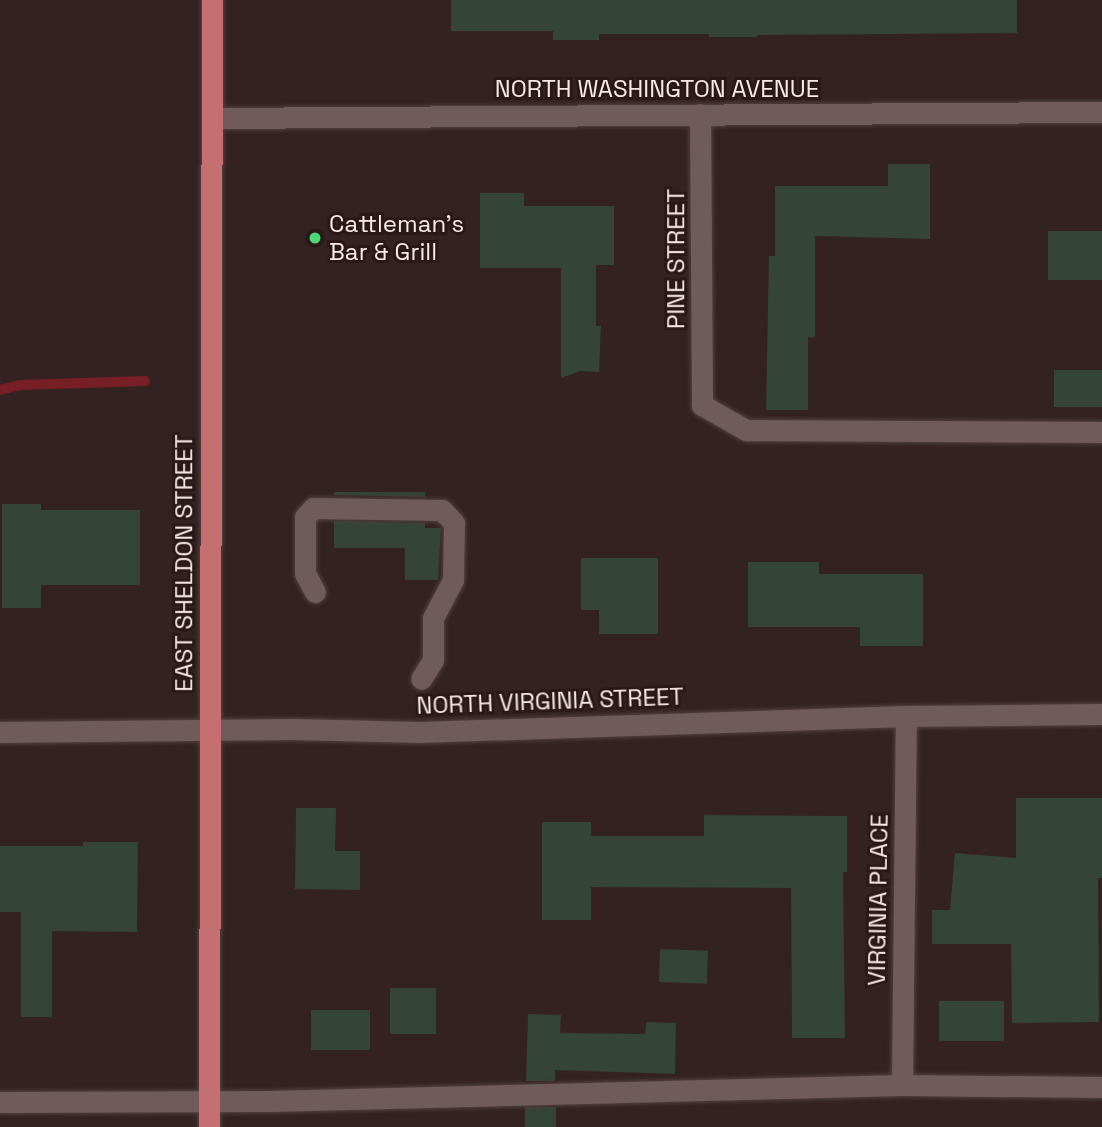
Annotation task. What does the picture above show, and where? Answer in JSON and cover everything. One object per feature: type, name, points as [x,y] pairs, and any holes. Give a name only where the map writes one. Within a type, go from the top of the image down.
[{"type":"main road","name":"EAST SHELDON STREET","points":[[209,1127],[212,0]]},
{"type":"street","name":"NORTH WASHINGTON AVENUE","points":[[212,118],[1102,113]]},
{"type":"street","name":"PINE STREET","points":[[700,114],[702,405],[746,430],[1102,432]]},
{"type":"street","points":[[315,592],[305,573],[305,517],[313,508],[442,510],[454,523],[453,580],[433,618],[433,660],[421,679]]},
{"type":"street","name":"NORTH VIRGINIA STREET","points":[[0,732],[210,729],[420,732],[906,716],[1102,714]]},
{"type":"street","name":"VIRGINIA PLACE","points":[[902,1085],[906,716]]},
{"type":"street","points":[[0,1102],[209,1102],[902,1085],[1102,1087]]},
{"type":"building","points":[[451,0],[1017,0],[1017,33],[757,37],[599,34],[599,40],[553,40],[553,31],[451,31]]},
{"type":"building","points":[[888,164],[930,164],[930,239],[815,236],[815,337],[808,337],[808,410],[766,410],[769,256],[775,256],[775,186],[888,186]]},
{"type":"building","points":[[480,193],[524,193],[524,206],[614,206],[614,265],[596,265],[596,326],[601,326],[599,372],[580,371],[561,378],[561,268],[480,268]]},
{"type":"building","points":[[1048,231],[1102,231],[1102,280],[1048,280]]},
{"type":"building","points":[[1054,370],[1102,370],[1102,407],[1054,407]]},
{"type":"building","points":[[334,492],[425,492],[425,497],[334,495]]},
{"type":"building","points":[[2,504],[41,504],[41,510],[140,510],[140,585],[41,585],[41,608],[2,608]]},
{"type":"building","points":[[334,521],[425,523],[425,528],[441,528],[438,580],[405,580],[405,548],[334,548]]},
{"type":"building","points":[[581,558],[658,558],[658,634],[599,634],[599,610],[581,610]]},
{"type":"building","points":[[748,562],[819,562],[819,574],[923,574],[923,646],[860,646],[860,627],[748,627]]},
{"type":"building","points":[[1016,798],[1102,798],[1102,878],[1098,878],[1099,1022],[1012,1023],[1011,944],[932,944],[932,910],[950,910],[955,853],[1016,858]]},
{"type":"building","points":[[296,808],[336,808],[335,851],[360,851],[360,890],[295,889]]},
{"type":"building","points":[[704,815],[847,816],[847,872],[843,872],[845,1038],[792,1038],[791,888],[591,887],[591,920],[542,920],[542,822],[591,822],[591,836],[704,836]]},
{"type":"building","points":[[83,842],[138,842],[137,932],[52,931],[52,1017],[21,1017],[21,912],[0,912],[0,846],[83,846]]},
{"type":"building","points":[[660,949],[708,951],[707,984],[659,982]]},
{"type":"building","points":[[390,988],[436,988],[436,1034],[390,1034]]},
{"type":"building","points":[[939,1001],[1004,1001],[1004,1041],[939,1041]]},
{"type":"building","points":[[311,1010],[370,1010],[370,1050],[311,1050]]},
{"type":"building","points":[[528,1014],[561,1015],[560,1033],[645,1034],[646,1022],[676,1023],[675,1074],[555,1070],[555,1081],[526,1081]]},
{"type":"building","points":[[525,1107],[556,1107],[556,1127],[525,1127]]},
{"type":"waterway","points":[[0,390],[20,385],[145,381]]},
{"type":"place","name":"Cattleman's Bar & Grill","points":[[315,238]]}]
